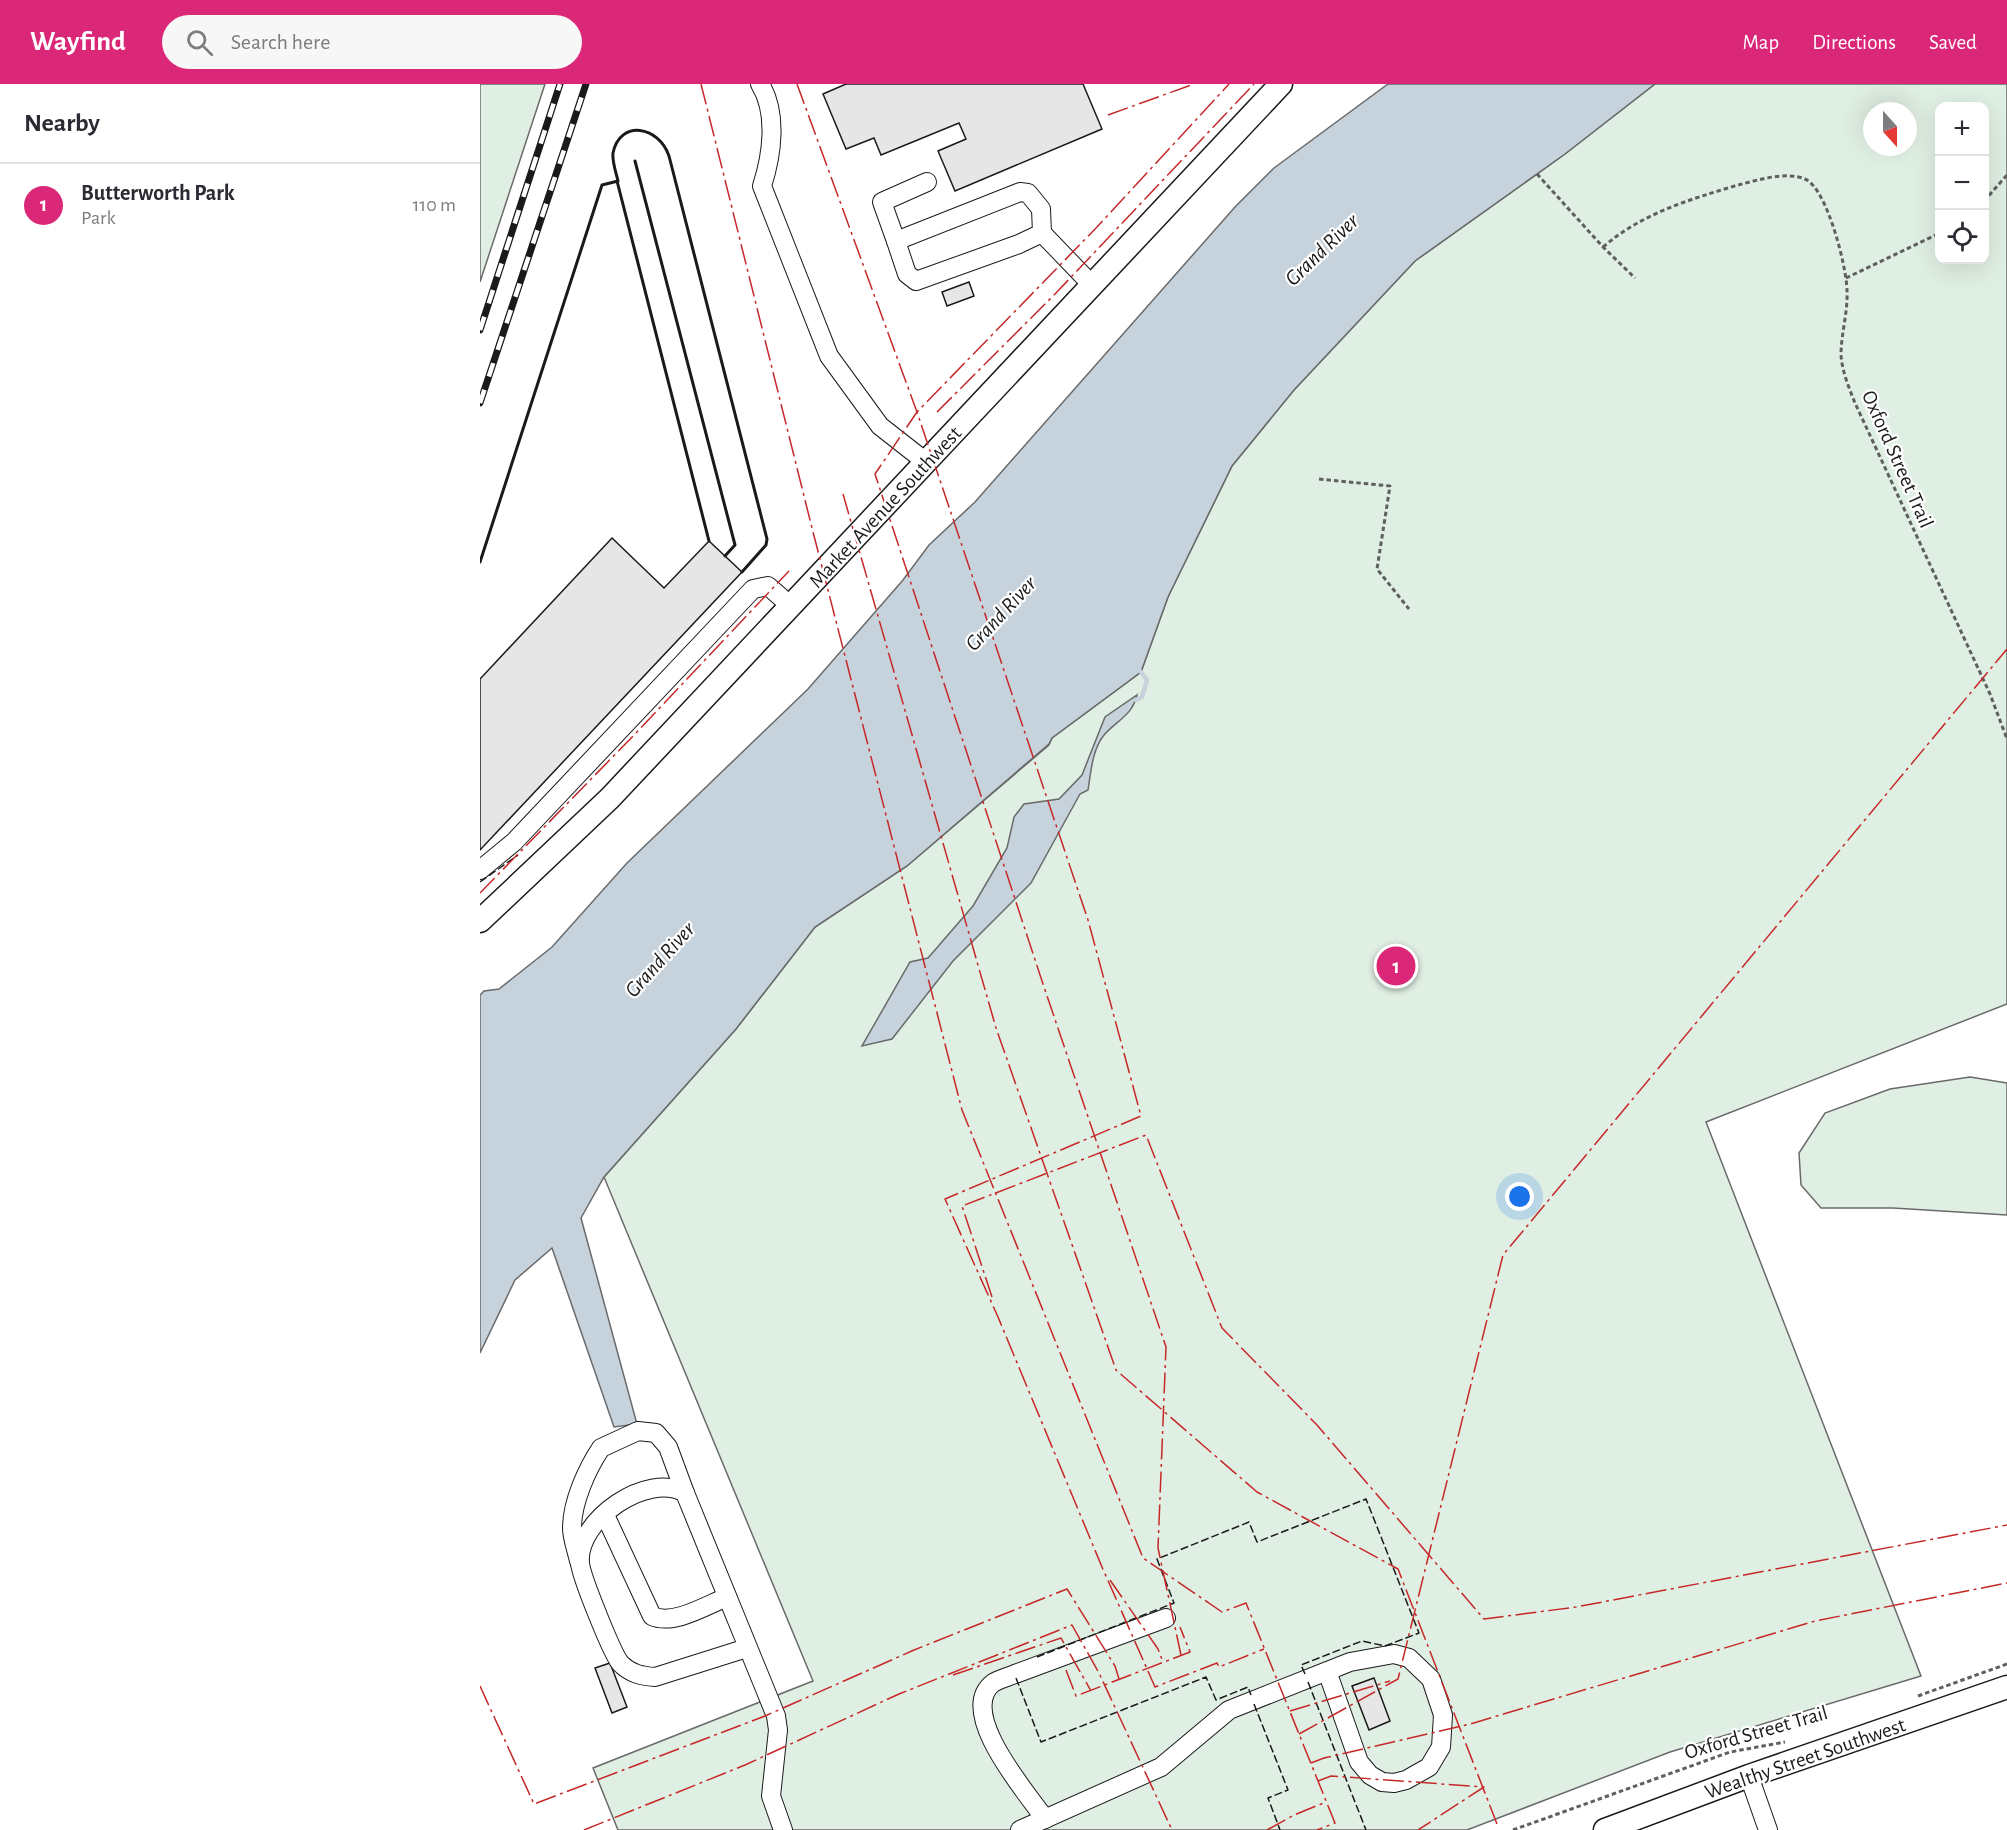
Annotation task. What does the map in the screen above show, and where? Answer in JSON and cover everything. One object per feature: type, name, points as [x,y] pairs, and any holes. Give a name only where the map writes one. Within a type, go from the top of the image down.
[{"type":"main road","name":"Market Avenue Southwest","points":[[480,921],[610,798],[792,607],[1281,84]]},
{"type":"main road","name":"Wealthy Street Southwest","points":[[1605,1830],[1749,1776],[2007,1687]]},
{"type":"lane","points":[[760,84],[772,121],[769,165],[762,186],[829,356],[880,426],[926,462]]},
{"type":"lane","points":[[927,182],[882,202],[908,274],[916,281],[1019,244],[1042,233]]},
{"type":"lane","points":[[896,241],[1020,192],[1028,193],[1041,209],[1042,233],[1092,285]]},
{"type":"lane","points":[[480,870],[514,842],[753,589],[768,586],[792,607]]},
{"type":"lane","points":[[747,1648],[655,1677],[632,1672],[622,1665],[613,1652],[580,1563],[572,1530],[573,1515],[582,1487],[601,1448],[638,1431],[656,1433],[668,1447],[776,1716],[778,1730],[771,1796],[783,1830]]},
{"type":"lane","points":[[580,1563],[583,1545],[591,1530],[620,1502],[645,1489],[665,1486],[685,1493]]},
{"type":"lane","points":[[605,1515],[652,1616],[673,1618],[727,1598]]},
{"type":"lane","points":[[1045,1819],[986,1729],[982,1703],[986,1693],[993,1683],[1166,1618]]},
{"type":"lane","points":[[1020,1830],[1161,1767],[1230,1710],[1327,1671],[1350,1662],[1394,1654],[1409,1658],[1431,1679],[1443,1715],[1441,1747],[1429,1767],[1406,1780],[1394,1783],[1382,1782],[1370,1775],[1359,1762],[1327,1671]]},
{"type":"lane","points":[[1749,1776],[1768,1830]]},
{"type":"path","points":[[1537,174],[1603,247],[1635,278]]},
{"type":"path","points":[[1989,195],[2007,175]]},
{"type":"path","name":"Oxford Street Trail","points":[[1603,247],[1643,218],[1701,196],[1751,182],[1797,177],[1808,180],[1817,188],[1838,242],[1846,278],[1848,293],[1841,355],[1844,372],[1855,403],[1990,694],[2007,739]]},
{"type":"path","points":[[1846,278],[1935,235]]},
{"type":"path","points":[[1319,479],[1390,486],[1377,569],[1409,609]]},
{"type":"path","points":[[1910,1699],[2007,1664]]},
{"type":"path","name":"Oxford Street Trail","points":[[1513,1830],[1730,1752],[1792,1741]]},
{"type":"green space","points":[[480,84],[545,84],[480,282]]},
{"type":"green space","points":[[1655,84],[2007,84],[2007,1004],[1706,1122],[1921,1676],[1670,1752],[1467,1830],[618,1830],[593,1768],[813,1681],[604,1177],[736,1029],[815,927],[907,866],[1049,745],[1052,738],[1141,672],[1168,597],[1232,466],[1294,390],[1415,261],[1565,154]]},
{"type":"green space","points":[[1970,1077],[2007,1083],[2007,1215],[1893,1208],[1821,1208],[1801,1185],[1799,1153],[1825,1113],[1890,1089]]},
{"type":"water","name":"Grand River","points":[[1388,84],[1655,84],[1565,154],[1415,261],[1294,390],[1232,466],[1168,597],[1141,672],[1052,738],[1049,744],[907,866],[815,927],[736,1029],[604,1177],[581,1218],[637,1424],[614,1427],[552,1248],[515,1280],[480,1353],[480,995],[484,991],[499,989],[552,947],[627,863],[808,689],[903,580],[929,545],[975,502],[1235,207],[1274,168]]},
{"type":"water","points":[[1137,695],[1128,713],[1100,741],[1093,761],[1088,790],[1080,794],[1031,883],[953,961],[892,1039],[862,1046],[910,962],[928,958],[973,906],[1007,848],[1014,817],[1024,804],[1059,799],[1082,775],[1105,717]]},
{"type":"building","points":[[846,84],[1083,84],[1102,129],[955,191],[938,151],[966,139],[959,123],[881,155],[874,138],[846,149],[823,94]]},
{"type":"building","points":[[969,282],[974,296],[947,306],[942,292]]},
{"type":"building","points":[[612,538],[664,588],[709,541],[742,572],[480,850],[480,679]]},
{"type":"building","points":[[610,1663],[627,1707],[612,1713],[595,1668]]},
{"type":"building","points":[[1374,1678],[1390,1721],[1369,1730],[1352,1686]]},
{"type":"waterway","points":[[1136,700],[1142,697],[1147,680],[1141,672]]},
{"type":"railway","points":[[480,330],[560,84]]},
{"type":"railway","points":[[480,403],[586,84]]},
{"type":"fence","points":[[480,882],[518,855]]},
{"type":"fence","points":[[1037,1657],[1174,1603],[1157,1559],[1249,1522],[1257,1542],[1366,1499],[1419,1633],[1385,1646],[1362,1641],[1301,1665],[1305,1674]]},
{"type":"fence","points":[[1016,1678],[1041,1742],[1206,1677],[1216,1700],[1248,1687],[1251,1695]]},
{"type":"fence","points":[[1308,1682],[1366,1830]]},
{"type":"fence","points":[[1254,1704],[1288,1790],[1268,1798],[1280,1830]]},
{"type":"wall","points":[[480,562],[602,185],[618,181],[613,156],[617,142],[623,135],[640,130],[657,138],[669,156],[767,539],[766,545],[742,572]]},
{"type":"wall","points":[[635,161],[735,545],[725,556]]},
{"type":"wall","points":[[617,181],[709,541]]},
{"type":"power","points":[[701,84],[812,528],[962,1110],[1143,1558],[1222,1612],[1246,1603],[1335,1823],[1317,1830]]},
{"type":"power","points":[[797,84],[917,412],[1088,920],[1141,1116],[945,1199],[998,1317],[1102,1567],[1155,1687],[1217,1663],[1219,1667],[1264,1649]]},
{"type":"power","points":[[1108,115],[1194,84]]},
{"type":"power","points":[[1181,1655],[1158,1548],[1166,1347],[1043,984],[875,474],[917,412],[1097,227],[1229,84]]},
{"type":"power","points":[[937,412],[1055,294],[1254,84]]},
{"type":"power","points":[[843,494],[996,1028],[1116,1370],[1257,1492],[1398,1569],[1497,1824]]},
{"type":"power","points":[[480,893],[789,571]]},
{"type":"power","points":[[1299,1734],[1398,1679],[1503,1255],[2007,649]]},
{"type":"power","points":[[992,1297],[962,1206],[1146,1135],[1222,1328],[1317,1425],[1484,1619],[1576,1607],[2007,1525]]},
{"type":"power","points":[[1110,1580],[1158,1649],[1163,1662]]},
{"type":"power","points":[[1311,1763],[1470,1724],[1815,1621],[2007,1583]]},
{"type":"power","points":[[480,1686],[534,1804],[765,1716],[914,1650],[1067,1589],[1115,1666],[1119,1679]]},
{"type":"power","points":[[584,1830],[745,1765],[899,1694],[1072,1625],[1099,1673],[1172,1830]]},
{"type":"power","points":[[1066,1670],[1076,1696],[1190,1652],[1180,1627]]},
{"type":"power","points":[[953,1675],[1061,1638],[1091,1691]]},
{"type":"power","points":[[1290,1711],[1390,1681]]},
{"type":"power","points":[[1318,1781],[1331,1776],[1484,1787],[1418,1830]]},
{"type":"power","points":[[1267,1830],[1294,1815],[1326,1802]]},
{"type":"place","name":"Butterworth Park","points":[[1396,966]]}]
